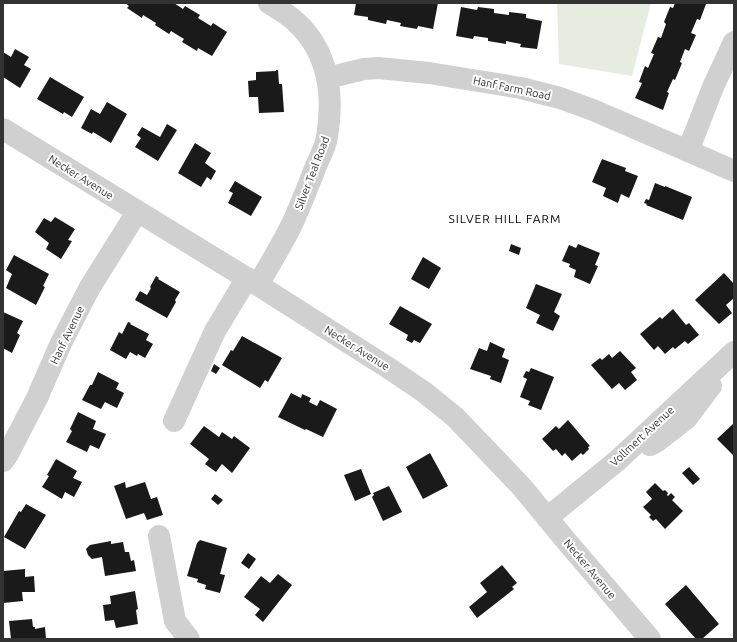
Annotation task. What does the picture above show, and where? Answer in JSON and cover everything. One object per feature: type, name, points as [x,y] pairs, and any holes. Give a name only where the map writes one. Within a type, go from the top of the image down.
[{"type":"street","name":"Silver Teal Road","points":[[174,421],[215,331],[253,282],[292,224],[311,180],[326,138],[330,99],[327,78],[321,59],[311,40],[296,22],[269,3]]},
{"type":"street","points":[[688,151],[734,42]]},
{"type":"street","name":"Hanf Farm Road","points":[[327,78],[364,69],[378,68],[444,75],[521,88],[560,98],[593,110],[734,171]]},
{"type":"street","name":"Necker Avenue","points":[[3,129],[253,282],[424,392],[455,417],[521,486],[650,639]]},
{"type":"street","name":"Hanf Avenue","points":[[3,461],[34,404],[61,343],[90,287],[137,212]]},
{"type":"street","name":"Vollmert Avenue","points":[[547,518],[618,460],[730,362]]},
{"type":"street","points":[[159,536],[175,621],[189,639]]},
{"type":"shaded area","points":[[557,3],[651,3],[632,76],[559,64]]},
{"type":"building","points":[[125,3],[174,3],[183,9],[185,6],[200,15],[198,18],[211,26],[213,23],[227,32],[212,56],[198,48],[197,51],[182,42],[184,39],[171,31],[169,34],[155,25],[156,23],[143,15],[142,18],[127,8],[129,6]]},
{"type":"building","points":[[356,3],[438,3],[433,29],[418,26],[417,29],[400,26],[401,23],[387,20],[386,24],[368,20],[368,17],[354,15]]},
{"type":"building","points":[[675,3],[706,4],[700,20],[697,19],[691,33],[696,35],[689,51],[685,49],[680,62],[682,63],[675,80],[673,79],[667,92],[669,93],[663,110],[635,98],[642,83],[639,82],[645,66],[648,68],[654,54],[651,53],[658,37],[661,38],[666,24],[664,22],[670,7],[673,8]]},
{"type":"building","points":[[461,7],[477,10],[478,7],[494,9],[494,13],[509,15],[509,12],[526,14],[526,18],[542,21],[537,49],[520,47],[521,44],[506,41],[506,44],[488,41],[488,38],[474,36],[473,39],[456,36]]},
{"type":"building","points":[[15,49],[29,57],[24,65],[31,69],[20,88],[3,77],[3,52],[11,57]]},
{"type":"building","points":[[278,70],[279,84],[282,84],[284,112],[259,113],[258,97],[249,97],[248,81],[256,80],[256,72]]},
{"type":"building","points":[[50,77],[84,97],[72,117],[64,112],[63,114],[37,99]]},
{"type":"building","points":[[107,102],[127,114],[111,143],[93,132],[92,134],[81,128],[91,109],[100,114]]},
{"type":"building","points":[[167,124],[177,130],[158,161],[135,147],[141,138],[137,135],[142,127],[160,137]]},
{"type":"building","points":[[195,143],[211,153],[205,163],[216,171],[211,180],[207,177],[201,187],[178,173]]},
{"type":"building","points":[[602,159],[626,168],[625,171],[638,176],[629,198],[621,194],[618,203],[603,196],[606,188],[592,182]]},
{"type":"building","points":[[235,181],[262,197],[251,216],[228,203],[233,193],[229,191]]},
{"type":"building","points":[[655,183],[692,197],[683,220],[644,203],[646,199],[649,200]]},
{"type":"building","points":[[55,217],[75,229],[68,240],[72,241],[61,259],[46,249],[49,243],[35,232],[44,218],[51,222]]},
{"type":"building","points":[[511,244],[521,248],[519,255],[509,251]]},
{"type":"building","points":[[578,244],[600,253],[595,265],[598,266],[590,284],[574,277],[576,270],[569,267],[570,264],[562,261],[569,245],[576,248]]},
{"type":"building","points":[[14,255],[49,274],[43,286],[45,287],[36,305],[6,288],[12,274],[6,270]]},
{"type":"building","points":[[423,257],[441,268],[429,289],[411,279]]},
{"type":"building","points":[[724,273],[734,284],[734,298],[726,305],[732,313],[719,324],[695,300]]},
{"type":"building","points":[[156,276],[159,278],[158,279],[180,292],[167,318],[135,300],[140,291],[147,295]]},
{"type":"building","points":[[536,284],[562,294],[554,312],[560,316],[553,331],[536,323],[540,315],[526,308]]},
{"type":"building","points":[[400,306],[432,324],[420,343],[414,340],[412,343],[406,340],[408,335],[389,324]]},
{"type":"building","points":[[673,309],[686,325],[689,323],[699,335],[688,344],[685,341],[675,349],[673,347],[665,354],[658,346],[654,350],[640,334],[660,317],[662,319]]},
{"type":"building","points":[[3,312],[23,321],[17,333],[20,335],[12,353],[3,348]]},
{"type":"building","points":[[128,322],[149,334],[146,340],[153,344],[145,358],[130,352],[126,359],[110,350],[119,332],[122,334]]},
{"type":"building","points":[[242,336],[282,358],[268,382],[265,380],[260,388],[222,365]]},
{"type":"building","points":[[490,342],[505,349],[502,357],[509,360],[501,383],[490,379],[491,376],[470,369],[479,348],[487,351]]},
{"type":"building","points":[[620,351],[636,368],[631,372],[637,380],[625,390],[619,383],[612,389],[591,365],[600,358],[602,360],[609,354],[612,358]]},
{"type":"building","points":[[214,364],[220,368],[216,374],[211,371]]},
{"type":"building","points":[[531,368],[554,377],[541,410],[528,405],[530,401],[520,397],[527,379],[523,377],[526,371],[529,372]]},
{"type":"building","points":[[98,372],[119,383],[116,389],[124,393],[117,408],[105,402],[101,409],[82,400],[90,385],[92,385]]},
{"type":"building","points":[[291,393],[301,398],[302,394],[311,398],[309,402],[317,406],[320,400],[337,409],[323,437],[278,417]]},
{"type":"building","points":[[78,412],[96,421],[93,429],[106,434],[99,449],[90,445],[87,452],[66,442],[72,431],[70,429]]},
{"type":"building","points":[[568,420],[590,446],[583,455],[581,453],[572,461],[565,453],[562,456],[556,449],[553,451],[542,439],[556,426],[559,429]]},
{"type":"building","points":[[734,423],[734,456],[717,439]]},
{"type":"building","points":[[204,426],[219,437],[222,432],[232,439],[234,436],[250,448],[232,473],[222,464],[216,472],[205,464],[209,459],[190,444]]},
{"type":"building","points":[[430,453],[448,486],[423,499],[406,467]]},
{"type":"building","points":[[56,459],[77,471],[73,478],[82,482],[74,497],[65,492],[62,499],[42,487],[49,476],[47,475]]},
{"type":"building","points":[[689,467],[700,479],[693,485],[682,473]]},
{"type":"building","points":[[361,469],[371,494],[355,501],[344,475]]},
{"type":"building","points":[[125,482],[126,488],[145,482],[151,499],[157,497],[163,515],[147,520],[144,513],[126,519],[114,486]]},
{"type":"building","points":[[655,483],[663,491],[665,490],[668,493],[668,496],[671,493],[675,497],[672,500],[683,511],[665,529],[656,519],[653,521],[649,517],[651,515],[643,507],[652,499],[646,492]]},
{"type":"building","points":[[389,486],[402,512],[383,521],[372,497],[374,495],[373,493]]},
{"type":"building","points":[[215,494],[223,500],[218,505],[211,499]]},
{"type":"building","points":[[26,504],[46,515],[25,549],[4,537],[19,511],[21,512]]},
{"type":"building","points":[[200,540],[227,548],[220,574],[225,575],[220,593],[205,589],[206,585],[197,582],[198,579],[187,576],[197,543]]},
{"type":"building","points":[[111,541],[111,544],[123,542],[125,552],[129,552],[131,561],[134,560],[136,571],[105,576],[102,557],[92,559],[88,555],[86,549],[90,545]]},
{"type":"building","points":[[248,553],[256,559],[249,569],[241,563]]},
{"type":"building","points":[[502,565],[517,583],[512,587],[514,589],[477,618],[469,607],[487,592],[480,583]]},
{"type":"building","points":[[25,569],[25,577],[34,576],[35,592],[22,592],[23,601],[3,603],[3,571]]},
{"type":"building","points":[[278,574],[292,585],[263,622],[255,615],[260,609],[244,597],[261,576],[270,583]]},
{"type":"building","points":[[686,585],[719,624],[702,639],[696,639],[665,604]]},
{"type":"building","points":[[135,591],[138,609],[136,610],[138,624],[116,628],[114,620],[105,621],[103,605],[111,604],[110,596]]},
{"type":"building","points":[[32,619],[33,627],[35,627],[35,629],[45,627],[46,639],[11,639],[9,621]]},
{"type":"district","name":"SILVER HILL FARM","points":[[505,219]]}]
